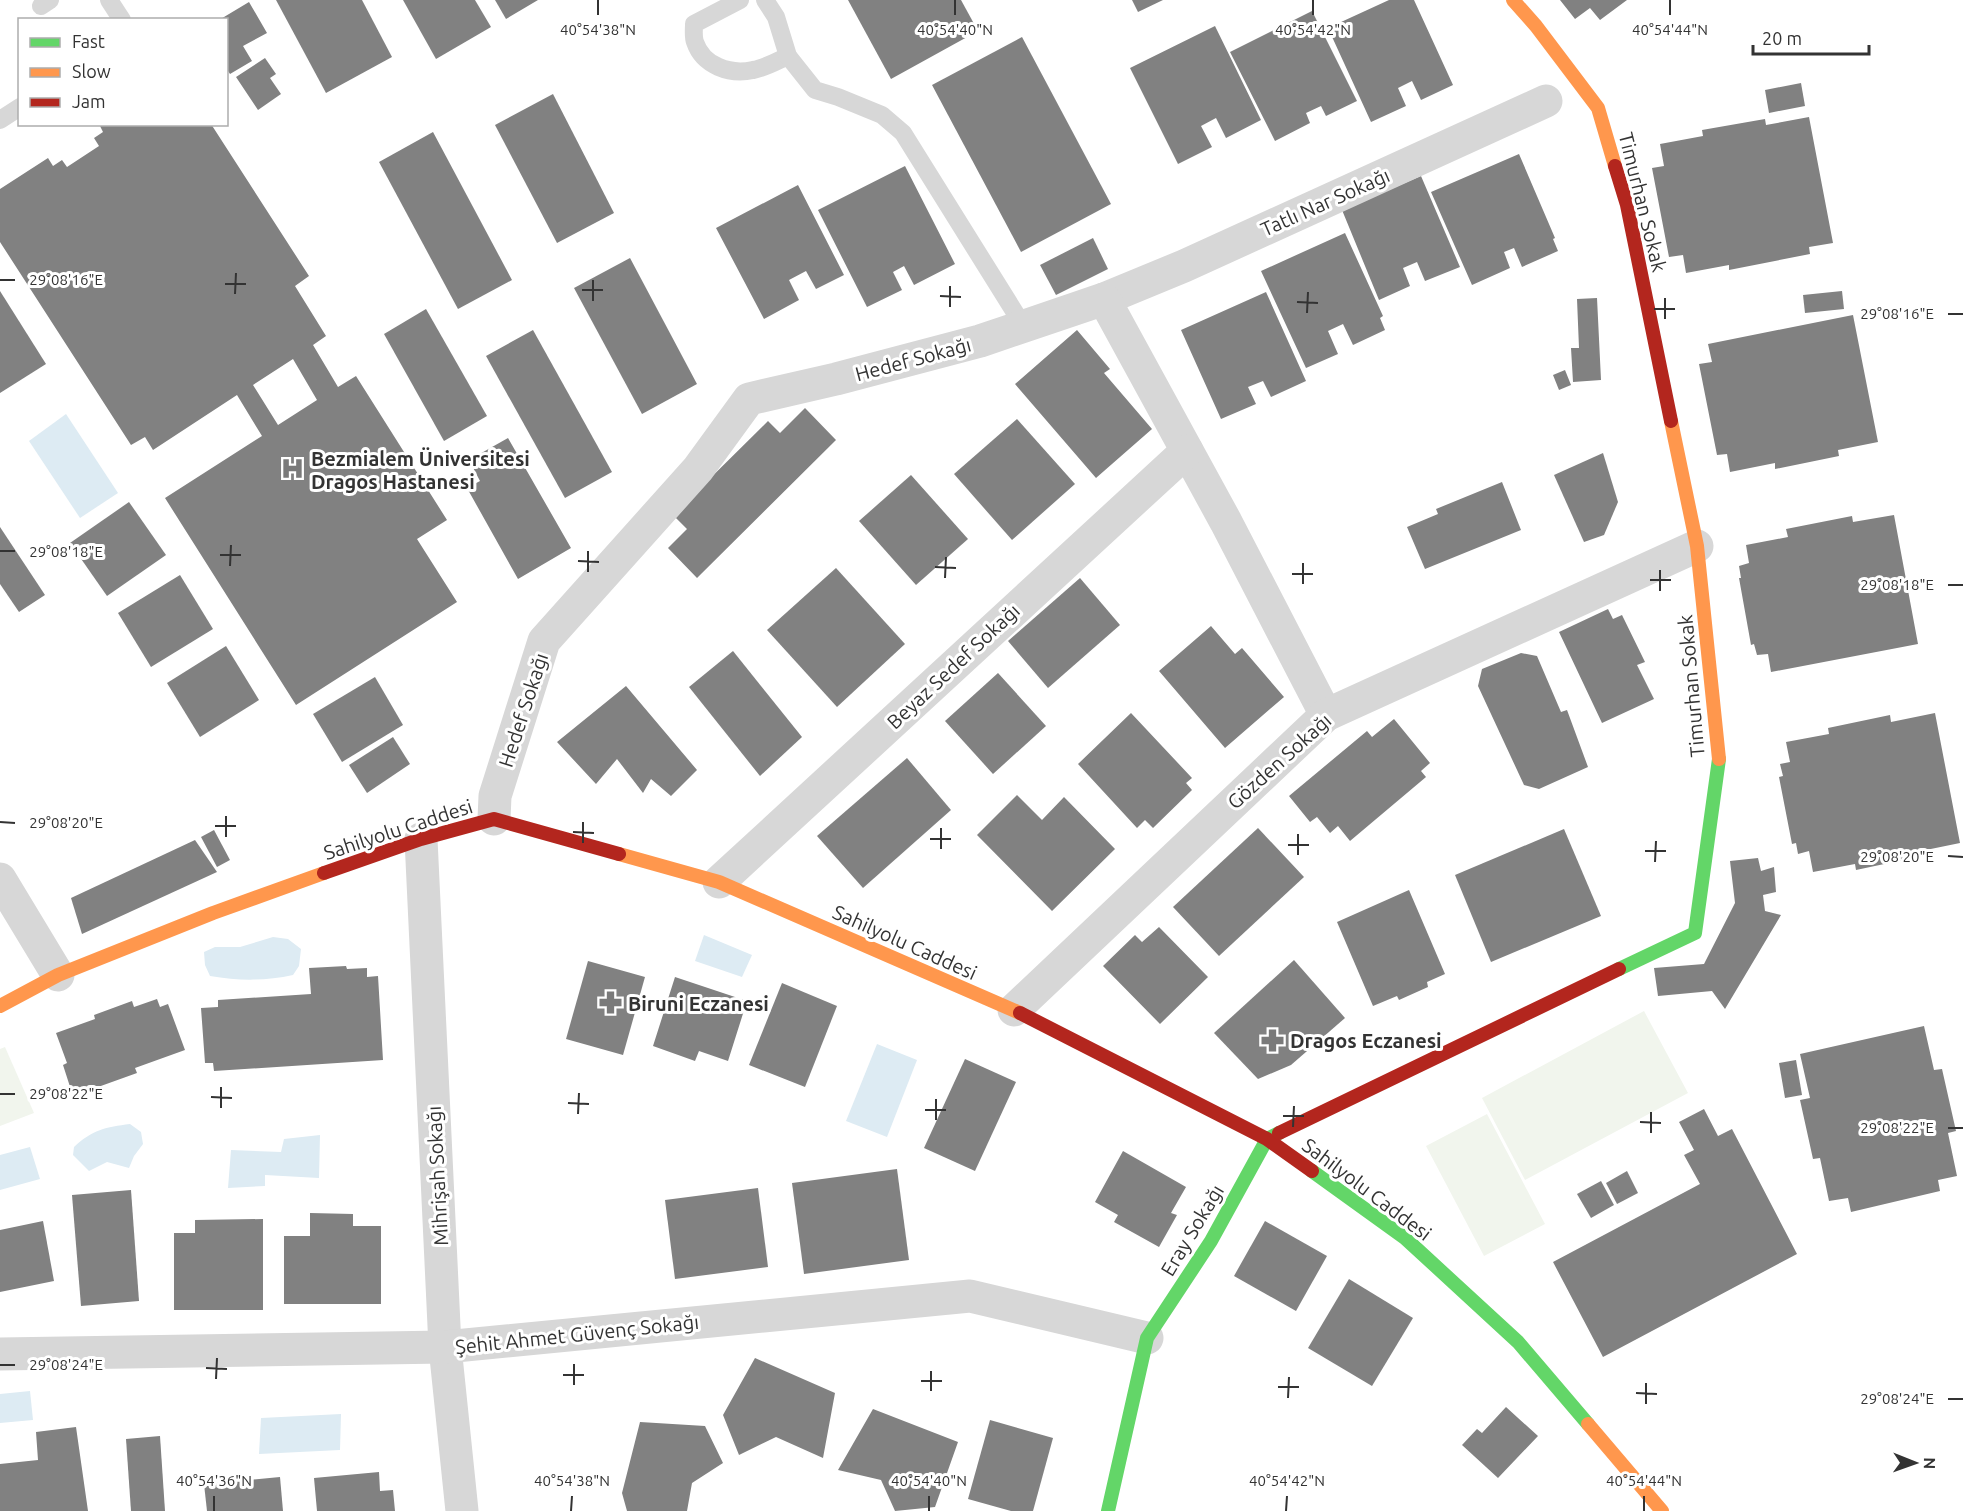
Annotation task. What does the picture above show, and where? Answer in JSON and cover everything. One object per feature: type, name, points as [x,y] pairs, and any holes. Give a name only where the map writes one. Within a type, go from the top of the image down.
[{"type":"street","name":"Timurhan Sokak","points":[[1267,1139],[1695,933],[1719,756],[1697,546],[1627,205],[1598,108],[1536,26],[1513,0]]},
{"type":"street","name":"Tatlı Nar Sokağı","points":[[1104,299],[1184,266],[1546,101]]},
{"type":"street","name":"Hedef Sokağı","points":[[494,819],[495,796],[544,641],[698,469],[749,399],[836,379],[1024,327],[1104,299]]},
{"type":"street","points":[[1104,299],[1226,522],[1326,715]]},
{"type":"street","name":"Beyaz Sedef Sokağı","points":[[719,882],[1187,451]]},
{"type":"street","name":"Gözden Sokağı","points":[[1014,1010],[1326,715],[1697,546]]},
{"type":"street","name":"Sahilyolu Caddesi","points":[[0,1006],[58,975],[213,913],[421,839],[494,819],[719,882],[1014,1010],[1267,1139],[1405,1238],[1518,1342],[1662,1511]]},
{"type":"street","name":"Mihrişah Sokağı","points":[[421,839],[445,1347],[462,1511]]},
{"type":"street","points":[[0,879],[58,975]]},
{"type":"street","name":"Eray Sokağı","points":[[1108,1511],[1148,1338],[1211,1241],[1267,1139]]},
{"type":"street","name":"Şehit Ahmet Güvenç Sokağı","points":[[0,1354],[445,1347],[970,1296],[1148,1338]]},
{"type":"lane","points":[[109,0],[121,18]]},
{"type":"lane","points":[[740,0],[694,24],[694,40],[699,52],[713,65],[729,70],[753,70],[788,56]]},
{"type":"lane","points":[[765,0],[776,17],[788,56],[815,90],[882,115],[903,133],[1024,327]]},
{"type":"lane","points":[[0,120],[18,108]]},
{"type":"shaded area","points":[[66,414],[118,493],[80,518],[29,441]]},
{"type":"shaded area","points":[[704,935],[752,955],[742,977],[695,961]]},
{"type":"shaded area","points":[[273,937],[288,939],[301,949],[299,966],[293,975],[252,980],[210,976],[205,965],[204,952],[215,947],[240,947]]},
{"type":"shaded area","points":[[1644,1011],[1688,1093],[1525,1180],[1482,1098]]},
{"type":"shaded area","points":[[877,1044],[917,1060],[887,1137],[846,1121]]},
{"type":"shaded area","points":[[5,1047],[34,1113],[0,1126],[0,1049]]},
{"type":"shaded area","points":[[1487,1114],[1545,1224],[1484,1256],[1426,1146]]},
{"type":"shaded area","points":[[130,1124],[141,1132],[143,1144],[129,1168],[107,1162],[89,1171],[73,1155],[74,1147],[93,1133]]},
{"type":"shaded area","points":[[320,1135],[319,1178],[265,1175],[265,1186],[228,1188],[231,1150],[281,1152],[284,1139]]},
{"type":"shaded area","points":[[30,1147],[40,1179],[0,1190],[0,1155]]},
{"type":"shaded area","points":[[30,1391],[33,1420],[0,1423],[0,1394]]},
{"type":"shaded area","points":[[341,1414],[340,1450],[259,1454],[261,1418]]},
{"type":"building","points":[[276,0],[362,0],[392,57],[326,93]]},
{"type":"building","points":[[403,0],[475,0],[491,27],[436,59]]},
{"type":"building","points":[[495,0],[538,0],[506,19]]},
{"type":"building","points":[[848,0],[961,0],[978,31],[891,79]]},
{"type":"building","points":[[1132,0],[1163,0],[1138,12]]},
{"type":"building","points":[[1389,0],[1414,0],[1453,85],[1421,100],[1412,81],[1398,88],[1406,106],[1371,122],[1328,28]]},
{"type":"building","points":[[1560,0],[1627,0],[1600,20],[1590,8],[1575,19]]},
{"type":"building","points":[[249,2],[267,33],[243,46],[252,61],[230,74],[228,71],[228,18],[222,18]]},
{"type":"building","points":[[1312,11],[1357,101],[1326,116],[1321,106],[1306,113],[1310,123],[1275,141],[1230,52]]},
{"type":"building","points":[[1215,26],[1261,120],[1226,138],[1216,118],[1201,126],[1212,147],[1178,164],[1130,68]]},
{"type":"building","points":[[1022,37],[1111,204],[1021,252],[932,85]]},
{"type":"building","points":[[265,58],[276,74],[270,78],[281,94],[258,110],[236,77]]},
{"type":"building","points":[[1801,83],[1805,106],[1769,113],[1765,90]]},
{"type":"building","points":[[553,94],[614,213],[557,243],[495,125]]},
{"type":"building","points":[[1809,117],[1833,243],[1809,247],[1810,254],[1729,270],[1729,265],[1686,273],[1683,255],[1669,257],[1652,168],[1664,166],[1660,144],[1703,136],[1702,130],[1765,119],[1766,125]]},
{"type":"building","points":[[100,126],[212,126],[309,276],[295,286],[326,336],[313,345],[338,387],[356,376],[447,520],[417,539],[457,602],[296,705],[165,498],[262,436],[237,395],[153,450],[145,437],[131,445],[0,242],[0,189],[48,158],[53,166],[62,160],[67,167],[99,146],[94,138],[103,132]],"holes":[[[293,359],[317,400],[278,425],[253,385]]]},
{"type":"building","points":[[433,132],[512,280],[458,309],[379,162]]},
{"type":"building","points":[[1519,154],[1555,238],[1553,239],[1558,251],[1522,267],[1514,248],[1504,252],[1510,268],[1472,285],[1431,192]]},
{"type":"building","points":[[905,166],[955,264],[914,285],[904,266],[893,272],[902,290],[867,307],[818,210]]},
{"type":"building","points":[[1421,176],[1460,267],[1425,281],[1417,262],[1403,268],[1410,286],[1379,300],[1342,210]]},
{"type":"building","points":[[798,185],[844,275],[816,289],[806,271],[789,280],[799,300],[764,319],[716,228]]},
{"type":"building","points":[[1345,233],[1383,316],[1380,318],[1385,330],[1353,345],[1343,324],[1328,331],[1338,354],[1306,368],[1261,271]]},
{"type":"building","points":[[1093,238],[1108,269],[1056,295],[1040,265]]},
{"type":"building","points":[[630,258],[697,384],[642,414],[574,288]]},
{"type":"building","points":[[0,291],[46,364],[0,393]]},
{"type":"building","points":[[1842,291],[1844,309],[1805,313],[1803,295]]},
{"type":"building","points":[[1266,292],[1306,381],[1271,397],[1263,381],[1248,387],[1256,404],[1221,419],[1181,330]]},
{"type":"building","points":[[1597,298],[1601,380],[1573,382],[1571,348],[1579,348],[1577,299]]},
{"type":"building","points":[[426,309],[487,416],[444,441],[384,334]]},
{"type":"building","points":[[1853,315],[1878,442],[1838,450],[1839,456],[1775,469],[1775,463],[1730,472],[1727,454],[1717,455],[1699,364],[1712,362],[1708,344]]},
{"type":"building","points":[[533,330],[612,472],[565,498],[486,356]]},
{"type":"building","points":[[1077,330],[1110,369],[1104,373],[1152,429],[1096,478],[1015,384]]},
{"type":"building","points":[[1565,370],[1571,385],[1559,390],[1553,375]]},
{"type":"building","points":[[805,408],[836,440],[697,578],[668,548],[687,529],[673,515],[768,421],[780,433]]},
{"type":"building","points":[[1017,419],[1075,484],[1012,540],[954,474]]},
{"type":"building","points":[[508,438],[571,548],[518,579],[467,488],[480,481],[469,460]]},
{"type":"building","points":[[1603,453],[1618,502],[1604,535],[1584,542],[1554,475]]},
{"type":"building","points":[[911,475],[968,539],[916,585],[859,521]]},
{"type":"building","points":[[1502,482],[1521,530],[1425,569],[1407,527],[1438,514],[1436,509]]},
{"type":"building","points":[[129,502],[166,555],[107,596],[70,543]]},
{"type":"building","points":[[1894,515],[1918,644],[1771,672],[1768,654],[1757,655],[1754,644],[1751,645],[1739,578],[1741,578],[1739,566],[1749,563],[1746,545],[1788,537],[1786,529],[1852,516],[1853,522]]},
{"type":"building","points":[[0,527],[45,595],[19,612],[0,584]]},
{"type":"building","points":[[836,568],[905,644],[837,707],[767,630]]},
{"type":"building","points":[[180,575],[213,629],[151,667],[118,613]]},
{"type":"building","points":[[1080,578],[1120,625],[1048,688],[1008,641]]},
{"type":"building","points":[[1608,609],[1613,619],[1622,615],[1645,662],[1637,665],[1654,699],[1602,723],[1559,632]]},
{"type":"building","points":[[1211,626],[1235,654],[1242,648],[1284,697],[1225,748],[1159,671]]},
{"type":"building","points":[[226,646],[259,700],[200,737],[167,683]]},
{"type":"building","points":[[733,651],[802,737],[760,776],[689,687]]},
{"type":"building","points":[[1521,653],[1537,656],[1561,712],[1567,710],[1588,767],[1539,789],[1524,785],[1478,686],[1482,669]]},
{"type":"building","points":[[998,673],[1046,726],[993,774],[945,721]]},
{"type":"building","points":[[375,677],[403,725],[342,762],[313,714]]},
{"type":"building","points":[[626,686],[697,770],[671,796],[651,779],[643,793],[617,759],[596,784],[557,742]]},
{"type":"building","points":[[1131,713],[1192,778],[1186,783],[1192,790],[1153,828],[1145,820],[1137,828],[1078,764]]},
{"type":"building","points":[[1935,713],[1960,843],[1921,851],[1922,856],[1856,870],[1855,864],[1813,872],[1809,851],[1798,854],[1796,843],[1792,844],[1779,777],[1783,776],[1780,764],[1790,762],[1786,742],[1829,734],[1828,728],[1890,715],[1891,722]]},
{"type":"building","points":[[1394,719],[1430,763],[1421,771],[1426,777],[1350,841],[1338,826],[1330,833],[1317,817],[1310,822],[1289,796],[1367,731],[1372,737]]},
{"type":"building","points":[[393,737],[410,764],[367,793],[349,765]]},
{"type":"building","points":[[907,758],[951,810],[863,888],[817,836]]},
{"type":"building","points":[[1017,795],[1042,820],[1064,797],[1115,849],[1052,911],[977,835]]},
{"type":"building","points":[[1258,828],[1304,877],[1219,956],[1173,907]]},
{"type":"building","points":[[1564,829],[1601,916],[1491,962],[1455,875]]},
{"type":"building","points":[[214,830],[230,860],[217,867],[201,837]]},
{"type":"building","points":[[195,840],[217,872],[82,934],[71,898]]},
{"type":"building","points":[[1758,858],[1761,871],[1774,867],[1776,892],[1763,895],[1765,911],[1781,915],[1725,1009],[1712,991],[1658,996],[1654,968],[1704,964],[1735,903],[1730,861]]},
{"type":"building","points":[[1409,890],[1445,974],[1427,982],[1428,987],[1399,1000],[1397,996],[1373,1006],[1337,922]]},
{"type":"building","points":[[1159,927],[1208,977],[1160,1024],[1103,966],[1135,935],[1142,942]]},
{"type":"building","points":[[1294,960],[1345,1018],[1291,1065],[1258,1079],[1214,1033]]},
{"type":"building","points":[[588,961],[645,977],[623,1055],[566,1039]]},
{"type":"building","points":[[346,966],[347,969],[367,968],[367,977],[378,976],[383,1060],[214,1071],[213,1063],[205,1063],[201,1008],[218,1007],[218,1000],[311,994],[309,968]]},
{"type":"building","points":[[675,977],[747,1001],[728,1061],[699,1051],[695,1061],[653,1046]]},
{"type":"building","points":[[782,983],[837,1006],[805,1087],[749,1065]]},
{"type":"building","points":[[157,999],[160,1007],[168,1004],[185,1050],[135,1068],[137,1073],[73,1096],[63,1065],[67,1063],[56,1033],[95,1019],[94,1015],[132,1001],[134,1007]]},
{"type":"building","points":[[1924,1026],[1934,1070],[1942,1069],[1956,1131],[1948,1133],[1957,1176],[1938,1180],[1940,1191],[1851,1212],[1848,1198],[1829,1201],[1820,1158],[1813,1159],[1800,1100],[1810,1098],[1800,1054]]},
{"type":"building","points":[[965,1059],[1016,1082],[975,1171],[924,1148]]},
{"type":"building","points":[[1796,1060],[1802,1095],[1785,1098],[1779,1063]]},
{"type":"building","points":[[1704,1109],[1718,1136],[1732,1129],[1797,1254],[1603,1357],[1553,1262],[1700,1184],[1684,1155],[1694,1150],[1679,1122]]},
{"type":"building","points":[[1123,1151],[1186,1187],[1171,1213],[1177,1215],[1159,1247],[1114,1222],[1118,1215],[1095,1202]]},
{"type":"building","points":[[897,1169],[909,1260],[804,1274],[792,1183]]},
{"type":"building","points":[[1627,1171],[1638,1193],[1617,1204],[1606,1183]]},
{"type":"building","points":[[1601,1181],[1614,1205],[1591,1218],[1577,1194]]},
{"type":"building","points":[[758,1188],[768,1267],[675,1279],[665,1200]]},
{"type":"building","points":[[131,1190],[139,1301],[81,1306],[72,1195]]},
{"type":"building","points":[[310,1213],[353,1214],[353,1226],[381,1226],[381,1304],[284,1304],[284,1236],[310,1236]]},
{"type":"building","points":[[263,1219],[263,1310],[174,1310],[174,1233],[195,1233],[195,1220]]},
{"type":"building","points":[[43,1221],[54,1281],[0,1292],[0,1230]]},
{"type":"building","points":[[1265,1221],[1327,1256],[1296,1311],[1234,1276]]},
{"type":"building","points":[[1349,1279],[1413,1318],[1372,1386],[1308,1348]]},
{"type":"building","points":[[755,1358],[835,1393],[823,1458],[776,1437],[739,1455],[723,1415]]},
{"type":"building","points":[[1506,1407],[1538,1436],[1498,1478],[1462,1445],[1477,1429],[1482,1433]]},
{"type":"building","points":[[873,1409],[958,1442],[935,1507],[895,1511],[881,1480],[838,1470]]},
{"type":"building","points":[[990,1420],[1053,1438],[1033,1511],[1011,1511],[968,1499]]},
{"type":"building","points":[[640,1422],[705,1426],[723,1463],[692,1483],[687,1511],[627,1511],[622,1493]]},
{"type":"building","points":[[76,1427],[88,1511],[0,1511],[0,1464],[38,1460],[36,1432]]},
{"type":"building","points":[[160,1436],[165,1511],[131,1511],[126,1439]]},
{"type":"building","points":[[379,1472],[380,1491],[393,1490],[395,1511],[317,1511],[314,1478]]},
{"type":"building","points":[[280,1477],[283,1511],[207,1511],[204,1484]]},
{"type":"traffic: fast","points":[[1619,969],[1695,933],[1719,759]]},
{"type":"traffic: fast","points":[[1108,1511],[1147,1338],[1211,1241],[1267,1139],[1279,1133]]},
{"type":"traffic: fast","points":[[1312,1171],[1405,1238],[1518,1342],[1588,1424]]},
{"type":"traffic: slow","points":[[1513,0],[1536,26],[1598,108],[1615,166]]},
{"type":"traffic: slow","points":[[1671,421],[1697,546],[1719,759]]},
{"type":"traffic: slow","points":[[619,854],[719,882],[1020,1013]]},
{"type":"traffic: slow","points":[[0,1006],[58,975],[213,913],[324,873]]},
{"type":"traffic: slow","points":[[1588,1424],[1662,1511]]},
{"type":"traffic: jam","points":[[1615,166],[1627,205],[1671,421]]},
{"type":"traffic: jam","points":[[324,873],[421,839],[494,819],[619,854]]},
{"type":"traffic: jam","points":[[1279,1133],[1619,969]]},
{"type":"traffic: jam","points":[[1020,1013],[1267,1139],[1312,1171]]},
{"type":"place","name":"Bezmialem Üniversitesi Dragos Hastanesi","points":[[293,469]]},
{"type":"place","name":"Biruni Eczanesi","points":[[610,1003]]},
{"type":"place","name":"Dragos Eczanesi","points":[[1272,1040]]}]
